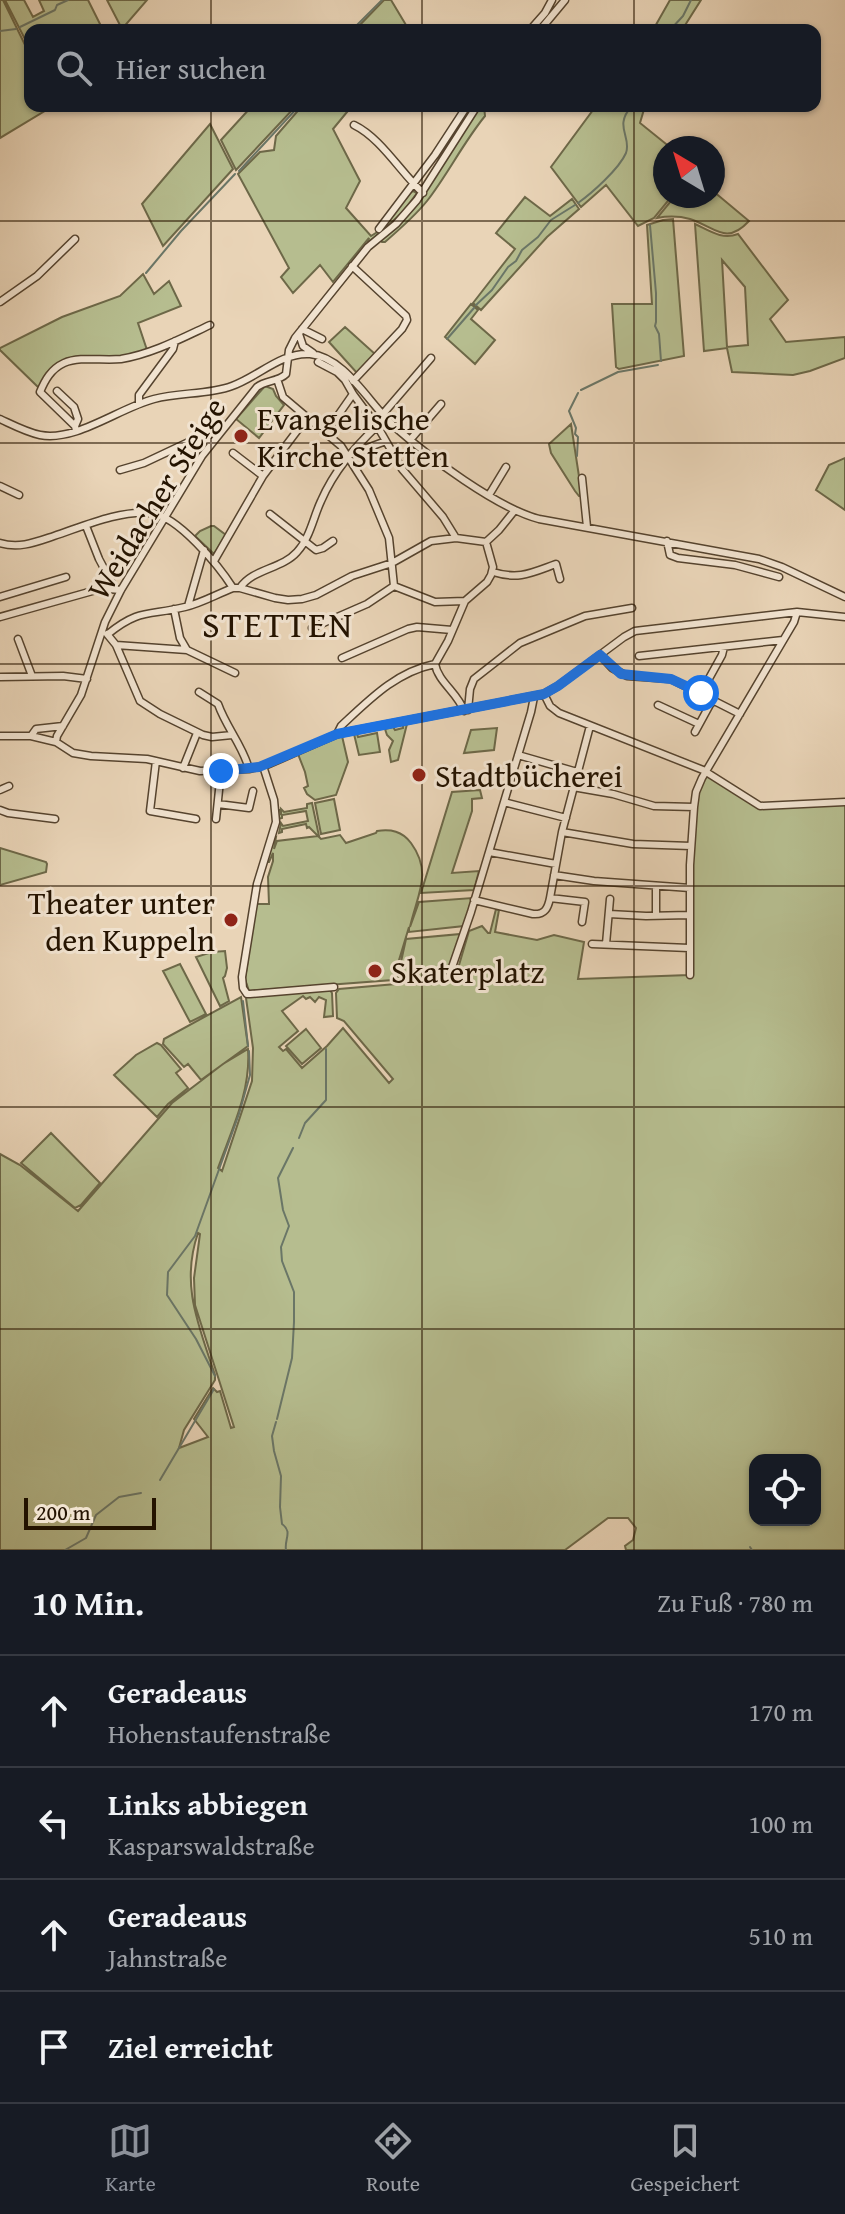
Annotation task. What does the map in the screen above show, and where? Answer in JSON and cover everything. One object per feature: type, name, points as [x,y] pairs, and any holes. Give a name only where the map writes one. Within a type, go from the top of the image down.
[{"type":"street","points":[[535,24],[552,0]]},
{"type":"street","points":[[545,24],[565,0]]},
{"type":"street","points":[[379,229],[463,112]]},
{"type":"street","name":"Weidacher Steige","points":[[56,742],[76,707],[118,590],[212,443],[257,387],[286,374],[290,347],[300,331],[368,247],[406,214],[423,193],[473,112]]},
{"type":"street","points":[[354,125],[370,135],[423,193]]},
{"type":"street","points":[[0,302],[37,276],[75,239]]},
{"type":"street","points":[[352,266],[407,320],[353,381]]},
{"type":"street","points":[[76,428],[40,392],[50,374],[64,363],[129,357],[210,325]]},
{"type":"street","points":[[300,331],[322,339]]},
{"type":"street","points":[[300,331],[303,346],[341,376],[377,426],[402,469],[443,517],[456,538]]},
{"type":"street","points":[[139,404],[139,395],[173,349],[175,341]]},
{"type":"street","points":[[0,419],[41,435],[59,436],[139,404],[171,395],[231,387],[301,354],[335,363],[382,415],[410,440],[515,510],[539,519],[768,562],[845,597]]},
{"type":"street","points":[[382,415],[431,358]]},
{"type":"street","points":[[277,379],[283,397],[341,446],[369,490],[389,538],[394,586]]},
{"type":"street","points":[[57,391],[74,407],[78,419],[76,428]]},
{"type":"street","points":[[325,434],[355,396],[364,394]]},
{"type":"street","points":[[410,440],[441,404]]},
{"type":"street","points":[[214,561],[263,476],[306,419]]},
{"type":"street","points":[[232,735],[212,737],[197,733],[140,701],[116,645],[105,633],[134,616],[188,606],[236,588],[246,580],[288,561],[305,542],[324,494],[348,455],[377,426]]},
{"type":"street","points":[[348,455],[387,444],[403,434]]},
{"type":"street","points":[[120,470],[144,463],[195,439],[212,443]]},
{"type":"street","points":[[233,453],[263,476]]},
{"type":"street","points":[[489,495],[506,467]]},
{"type":"street","points":[[582,478],[587,527]]},
{"type":"street","points":[[0,486],[19,495]]},
{"type":"street","points":[[486,542],[515,510]]},
{"type":"street","points":[[0,543],[23,546],[124,516],[152,513],[164,518],[204,550],[236,588],[288,600],[316,595],[352,576],[392,563],[426,542],[456,538],[486,542]]},
{"type":"street","points":[[270,514],[318,551],[333,541]]},
{"type":"street","points":[[86,526],[99,559],[118,590]]},
{"type":"street","points":[[667,541],[670,555],[678,558],[735,565],[779,577]]},
{"type":"street","points":[[466,710],[437,672],[435,664],[465,601],[487,582],[493,572],[486,542]]},
{"type":"street","points":[[188,606],[204,550]]},
{"type":"street","points":[[493,572],[520,576],[556,564],[560,579]]},
{"type":"street","points":[[0,597],[66,577]]},
{"type":"street","points":[[394,586],[435,602],[465,601]]},
{"type":"street","points":[[312,628],[367,604],[394,586]]},
{"type":"street","points":[[0,617],[96,590],[118,590]]},
{"type":"street","points":[[466,710],[474,679],[520,643],[585,616],[632,608]]},
{"type":"street","points":[[174,609],[180,638],[187,650]]},
{"type":"street","points":[[690,975],[691,846],[696,792],[797,612]]},
{"type":"street","points":[[0,736],[31,736],[56,742],[68,751],[91,756],[156,761],[200,771],[249,769],[337,734],[544,694],[624,637],[640,630],[797,612],[845,617]]},
{"type":"street","points":[[342,658],[408,629],[452,630]]},
{"type":"street","points":[[18,639],[32,676]]},
{"type":"street","points":[[639,656],[783,640]]},
{"type":"street","points":[[116,645],[187,650],[235,673]]},
{"type":"street","points":[[701,693],[724,647]]},
{"type":"street","points":[[600,655],[621,674],[671,679],[740,714]]},
{"type":"street","points":[[337,734],[341,726],[396,679],[435,664]]},
{"type":"street","points":[[0,677],[70,676],[87,679]]},
{"type":"street","points":[[199,692],[218,704],[249,769]]},
{"type":"street","points":[[544,694],[556,711],[705,773],[760,806],[845,802]]},
{"type":"street","points":[[449,976],[534,697]]},
{"type":"street","points":[[695,732],[713,699]]},
{"type":"street","points":[[658,705],[699,724]]},
{"type":"street","points":[[31,736],[36,729],[63,726]]},
{"type":"street","points":[[474,900],[537,914],[546,910],[562,832],[590,726]]},
{"type":"street","points":[[183,768],[197,733]]},
{"type":"street","points":[[518,755],[577,772]]},
{"type":"street","points":[[156,761],[150,811],[196,819]]},
{"type":"street","points":[[263,766],[274,800],[276,822],[255,894],[243,988],[250,994],[334,987]]},
{"type":"street","points":[[216,819],[221,771]]},
{"type":"street","points":[[0,790],[9,786]]},
{"type":"street","points":[[573,787],[654,806],[694,807]]},
{"type":"street","points":[[218,804],[249,808],[253,791]]},
{"type":"street","points":[[504,802],[566,818]]},
{"type":"street","points":[[0,810],[55,819]]},
{"type":"street","points":[[562,832],[633,844],[691,846]]},
{"type":"street","points":[[489,852],[556,864]]},
{"type":"street","points":[[554,875],[690,888]]},
{"type":"street","points":[[656,886],[656,915]]},
{"type":"street","points":[[550,898],[585,902],[582,922]]},
{"type":"street","points":[[606,944],[610,899]]},
{"type":"street","points":[[609,914],[689,915]]},
{"type":"street","points":[[592,944],[689,948]]},
{"type":"green space","points":[[0,0],[3,0],[24,43],[24,112],[43,112],[0,138]]},
{"type":"green space","points":[[5,0],[24,0],[33,17],[44,11],[39,0],[88,0],[100,24],[24,24],[24,37]]},
{"type":"green space","points":[[107,0],[147,0],[126,24],[119,24]]},
{"type":"green space","points":[[384,0],[391,0],[405,24],[361,24]]},
{"type":"green space","points":[[670,0],[701,0],[686,24],[656,24]]},
{"type":"green space","points":[[247,112],[290,112],[236,170],[221,140]]},
{"type":"green space","points":[[297,112],[347,112],[333,129],[360,181],[346,208],[371,236],[382,229],[410,193],[417,193],[402,213],[368,243],[369,238],[333,282],[320,265],[293,293],[281,277],[289,268],[238,174],[260,152],[274,150],[276,136]]},
{"type":"green space","points":[[476,112],[485,112],[485,116],[422,207],[385,242],[379,239],[398,224]]},
{"type":"green space","points":[[592,112],[643,112],[640,123],[656,136],[653,136],[653,208],[662,208],[654,218],[638,226],[606,185],[581,207],[551,167]]},
{"type":"green space","points":[[210,124],[233,169],[163,246],[142,204]]},
{"type":"green space","points":[[525,197],[550,216],[572,199],[579,209],[547,237],[481,310],[473,303],[515,249],[496,233]]},
{"type":"green space","points":[[725,201],[749,221],[734,232],[727,233],[686,218],[657,218],[665,208],[725,208]]},
{"type":"green space","points":[[673,219],[684,356],[619,369],[616,367],[612,304],[652,304],[647,225]]},
{"type":"green space","points":[[695,224],[721,235],[738,234],[788,300],[770,319],[786,342],[845,337],[845,358],[793,375],[732,372],[727,348],[704,351]],"holes":[[[722,260],[745,287],[748,345],[727,347]]]},
{"type":"green space","points":[[143,274],[154,294],[169,281],[181,306],[138,323],[147,350],[124,356],[62,362],[40,389],[0,350],[62,317],[120,296]]},
{"type":"green space","points":[[471,304],[478,310],[471,319],[495,340],[475,364],[445,337]]},
{"type":"green space","points":[[345,327],[375,354],[357,373],[329,342]]},
{"type":"green space","points":[[265,386],[273,389],[284,405],[259,438],[236,419]]},
{"type":"green space","points":[[571,424],[582,496],[575,491],[551,453],[549,444]]},
{"type":"green space","points":[[845,458],[845,510],[816,490],[829,465]]},
{"type":"green space","points":[[211,526],[226,535],[214,554],[195,536]]},
{"type":"green space","points":[[407,724],[398,760],[391,762],[389,750],[393,741],[385,729],[393,727],[395,730]]},
{"type":"green space","points":[[497,728],[494,750],[464,753],[471,730]]},
{"type":"green space","points":[[377,733],[380,752],[359,755],[354,734],[358,737]]},
{"type":"green space","points":[[342,736],[348,762],[336,795],[315,800],[304,788],[308,786],[298,754]]},
{"type":"green space","points":[[705,773],[760,806],[845,802],[845,1550],[626,1550],[625,1546],[633,1540],[636,1528],[628,1518],[608,1518],[565,1550],[0,1550],[0,1154],[20,1165],[78,1211],[172,1103],[248,1049],[244,1095],[218,1168],[222,1171],[252,1081],[253,1048],[248,996],[330,990],[333,1016],[324,1017],[326,1000],[319,997],[315,1002],[303,996],[282,1011],[298,1031],[279,1047],[283,1051],[286,1049],[302,1068],[343,1028],[389,1083],[393,1079],[344,1021],[337,1018],[336,993],[339,989],[442,980],[454,982],[469,931],[482,926],[490,933],[496,909],[499,910],[495,932],[537,940],[554,935],[584,942],[578,979],[689,975],[694,807]],"holes":[[[200,1234],[194,1278],[195,1305],[234,1427],[231,1428],[220,1391],[213,1388],[194,1419],[208,1437],[179,1448],[184,1430],[215,1380],[198,1322],[191,1288],[193,1252]]]},
{"type":"green space","points":[[480,790],[482,798],[472,799],[472,811],[452,873],[479,871],[474,890],[421,893],[452,792]]},
{"type":"green space","points":[[334,799],[340,830],[321,834],[315,803]]},
{"type":"green space","points":[[312,803],[319,836],[306,824],[282,829],[279,833],[281,823],[283,826],[308,821],[306,811],[282,815],[278,819],[278,810],[281,815],[281,809],[284,812],[307,808],[307,804]]},
{"type":"green space","points":[[377,831],[400,833],[411,843],[421,864],[421,884],[410,927],[419,902],[472,898],[464,926],[409,932],[409,927],[393,980],[249,991],[245,979],[256,904],[269,904],[268,877],[273,853],[267,862],[274,838],[274,849],[277,841],[318,836],[321,839],[340,835],[346,843]]},
{"type":"green space","points":[[0,848],[46,862],[46,872],[0,885]]},
{"type":"green space","points":[[461,934],[449,974],[397,980],[406,939]]},
{"type":"green space","points":[[225,951],[227,968],[223,978],[229,1001],[220,1006],[196,957]]},
{"type":"green space","points":[[180,964],[206,1014],[190,1022],[163,971]]},
{"type":"green space","points":[[241,997],[248,1046],[201,1080],[188,1064],[184,1067],[163,1044],[164,1039]]},
{"type":"green space","points":[[306,1029],[321,1048],[302,1064],[286,1046]]},
{"type":"green space","points":[[157,1043],[181,1069],[176,1073],[188,1088],[157,1117],[114,1075],[136,1055]]},
{"type":"green space","points":[[51,1133],[100,1183],[75,1208],[21,1163]]},
{"type":"waterway","points":[[26,24],[68,0]]},
{"type":"waterway","points":[[358,24],[382,0]]},
{"type":"waterway","points":[[676,24],[691,0]]},
{"type":"waterway","points":[[20,27],[24,25]]},
{"type":"waterway","points":[[0,31],[16,29]]},
{"type":"waterway","points":[[239,171],[293,112]]},
{"type":"waterway","points":[[578,203],[605,180],[623,159],[627,147],[623,125],[628,112]]},
{"type":"waterway","points":[[146,273],[235,174]]},
{"type":"waterway","points":[[476,305],[551,220],[575,205]]},
{"type":"waterway","points":[[650,225],[656,293],[655,326],[659,334],[661,361]]},
{"type":"waterway","points":[[447,339],[474,308]]},
{"type":"waterway","points":[[581,390],[618,372],[658,365]]},
{"type":"waterway","points":[[577,456],[578,437],[569,411],[578,393]]},
{"type":"waterway","points":[[243,1001],[248,1046]]},
{"type":"waterway","points":[[299,1138],[305,1123],[326,1100],[326,1049]]},
{"type":"waterway","points":[[215,1376],[196,1339],[167,1295],[168,1272],[195,1236],[239,1114],[250,1075],[249,1051]]},
{"type":"waterway","points":[[277,1419],[292,1358],[294,1322],[294,1292],[282,1261],[281,1247],[289,1226],[278,1178],[293,1148]]},
{"type":"waterway","points":[[160,1480],[214,1389]]},
{"type":"waterway","points":[[276,1422],[272,1436],[281,1476],[282,1524],[288,1533],[286,1550]]},
{"type":"waterway","points":[[65,1550],[86,1538],[96,1515],[119,1497],[141,1493]]},
{"type":"place","name":"Evangelische Kirche Stetten","points":[[241,436]]},
{"type":"place","name":"Stadtbücherei","points":[[419,775]]},
{"type":"place","name":"Theater unter den Kuppeln","points":[[231,920]]},
{"type":"place","name":"Skaterplatz","points":[[375,971]]},
{"type":"district","name":"STETTEN","points":[[278,623]]},
{"type":"route","points":[[221,771],[259,767],[337,734],[544,694],[600,655],[621,674],[671,679],[701,693]]}]
